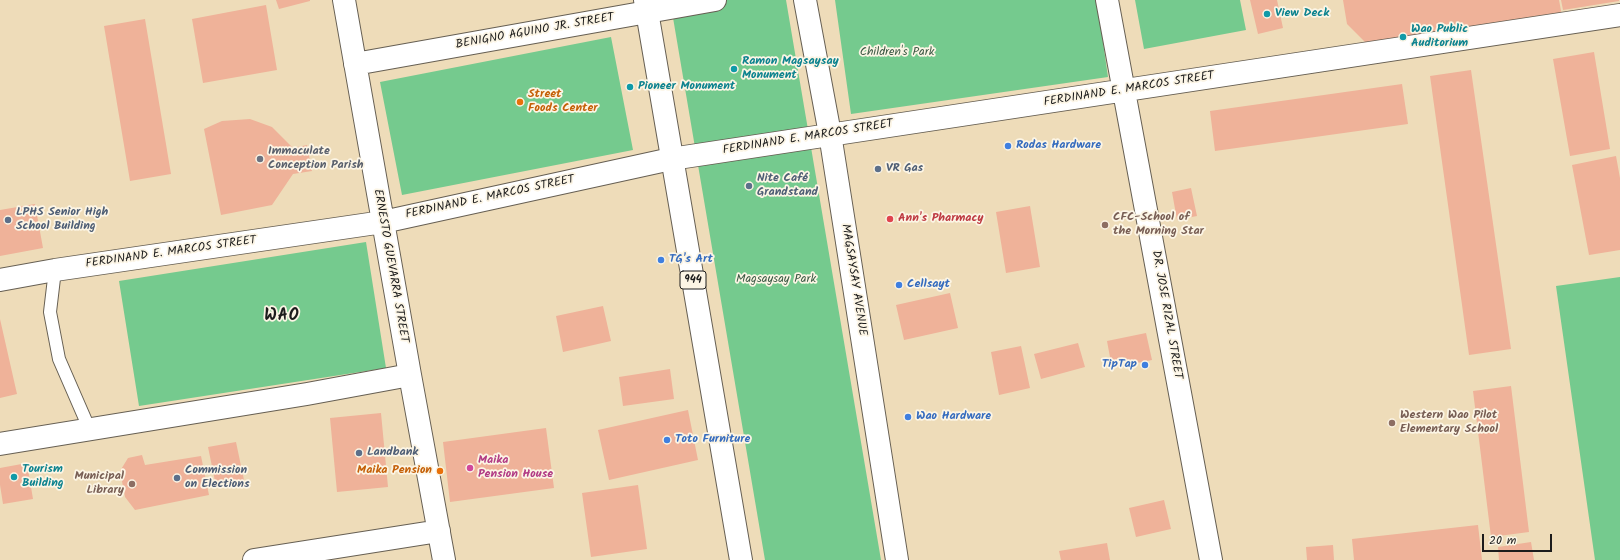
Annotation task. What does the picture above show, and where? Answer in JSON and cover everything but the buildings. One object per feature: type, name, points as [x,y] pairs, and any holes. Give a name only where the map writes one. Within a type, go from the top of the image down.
[{"type":"street","name":"ERNESTO GUEVARRA STREET","points":[[344,0],[444,560]]},
{"type":"street","name":"BENIGNO AGUINO JR. STREET","points":[[355,64],[646,6],[715,0]]},
{"type":"street","name":"MAGSAYSAY AVENUE","points":[[805,0],[830,134],[897,560]]},
{"type":"street","name":"DR. JOSE RIZAL STREET","points":[[1107,0],[1211,560]]},
{"type":"street","name":"944","points":[[646,6],[741,560]]},
{"type":"street","name":"FERDINAND E. MARCOS STREET","points":[[0,280],[55,270],[383,222],[672,158],[1620,15]]},
{"type":"street","points":[[0,444],[90,428],[307,394],[410,375]]},
{"type":"street","points":[[254,560],[439,531]]},
{"type":"lane","points":[[55,270],[50,312],[59,359],[90,428]]},
{"type":"green space","name":"Magsaysay Park","points":[[670,0],[786,0],[881,560],[765,560]]},
{"type":"green space","name":"Children's Park","points":[[835,0],[1097,0],[1108,77],[851,114]]},
{"type":"green space","points":[[1135,0],[1240,0],[1246,30],[1144,49]]},
{"type":"green space","points":[[611,37],[633,150],[402,195],[380,82]]},
{"type":"green space","points":[[366,242],[386,368],[139,406],[119,281]]},
{"type":"green space","points":[[1620,277],[1620,560],[1595,560],[1556,286]]},
{"type":"place","name":"View Deck","points":[[1267,14]]},
{"type":"place","name":"Wao Public Auditorium","points":[[1403,37]]},
{"type":"place","name":"Ramon Magsaysay Monument","points":[[734,69]]},
{"type":"place","name":"Pioneer Monument","points":[[630,87]]},
{"type":"place","name":"Street Foods Center","points":[[520,102]]},
{"type":"place","name":"Rodas Hardware","points":[[1008,146]]},
{"type":"place","name":"Immaculate Conception Parish","points":[[260,159]]},
{"type":"place","name":"VR Gas","points":[[878,169]]},
{"type":"place","name":"Nite Café Grandstand","points":[[749,186]]},
{"type":"place","name":"Ann's Pharmacy","points":[[890,219]]},
{"type":"place","name":"LPHS Senior High School Building","points":[[8,220]]},
{"type":"place","name":"CFC-School of the Morning Star","points":[[1105,225]]},
{"type":"place","name":"TG's Art","points":[[661,260]]},
{"type":"place","name":"Cellsayt","points":[[899,285]]},
{"type":"place","name":"TipTap","points":[[1145,365]]},
{"type":"place","name":"Wao Hardware","points":[[908,417]]},
{"type":"place","name":"Western Wao Pilot Elementary School","points":[[1392,423]]},
{"type":"place","name":"Toto Furniture","points":[[667,440]]},
{"type":"place","name":"Landbank","points":[[359,453]]},
{"type":"place","name":"Maika Pension House","points":[[470,468]]},
{"type":"place","name":"Maika Pension","points":[[440,471]]},
{"type":"place","name":"Tourism Building","points":[[14,477]]},
{"type":"place","name":"Commission on Elections","points":[[177,478]]},
{"type":"place","name":"Municipal Library","points":[[132,484]]},
{"type":"district","name":"WAO","points":[[282,317]]}]
